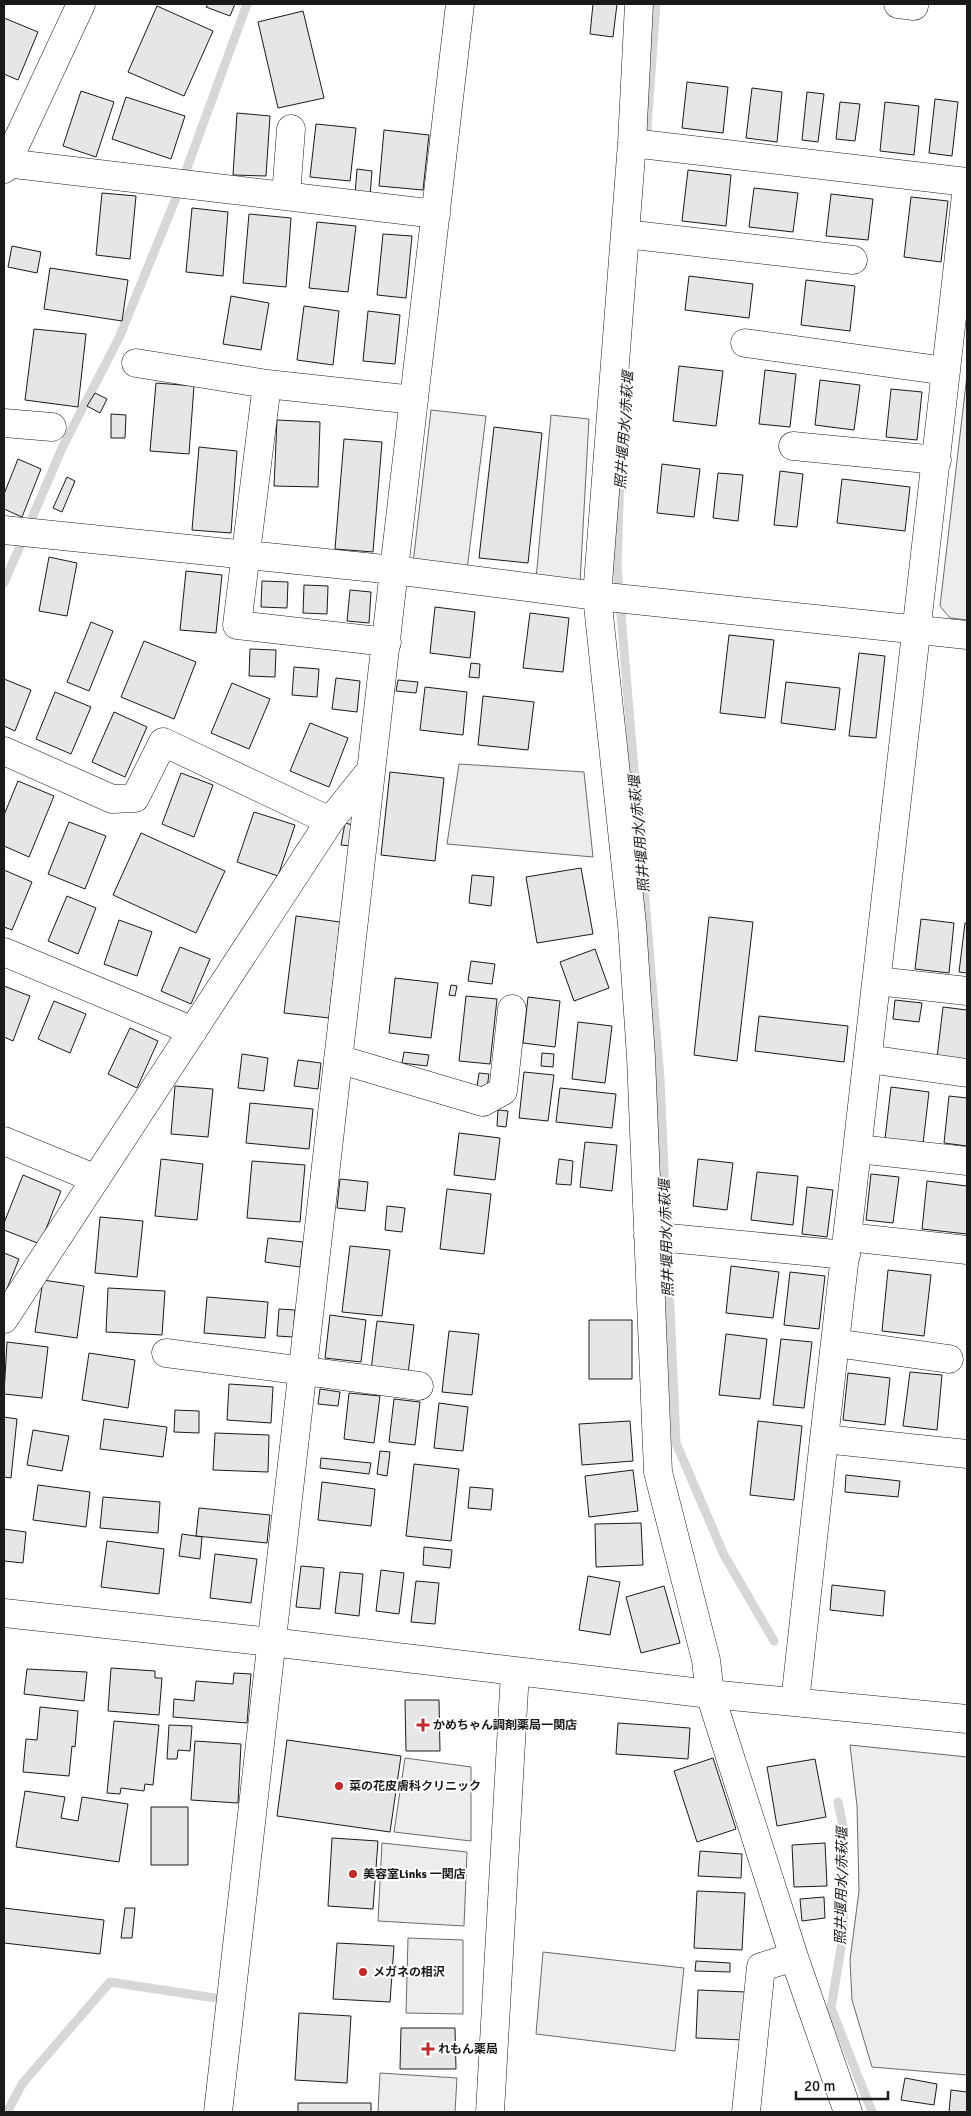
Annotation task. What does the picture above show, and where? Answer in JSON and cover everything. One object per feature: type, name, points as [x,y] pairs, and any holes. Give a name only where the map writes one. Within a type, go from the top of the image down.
[{"type":"street","points":[[81,4],[5,166],[436,214]]},
{"type":"street","points":[[218,2112],[460,4]]},
{"type":"street","points":[[639,4],[632,143],[597,596],[632,924],[641,1057],[658,1472],[706,1660],[710,1694],[794,1957],[848,2112]]},
{"type":"street","points":[[286,196],[291,129]]},
{"type":"street","points":[[632,143],[967,182]]},
{"type":"street","points":[[795,1702],[967,186]]},
{"type":"street","points":[[625,234],[853,260]]},
{"type":"street","points":[[745,343],[946,372]]},
{"type":"street","points":[[136,363],[267,384],[414,400]]},
{"type":"street","points":[[267,384],[237,625],[387,642]]},
{"type":"street","points":[[4,423],[52,427]]},
{"type":"street","points":[[793,446],[937,460]]},
{"type":"street","points":[[4,530],[394,570],[597,596],[967,635]]},
{"type":"street","points":[[4,751],[112,799],[135,798],[163,742],[330,821]]},
{"type":"street","points":[[4,1320],[330,821],[372,770]]},
{"type":"street","points":[[4,952],[193,1031]]},
{"type":"street","points":[[877,981],[967,991]]},
{"type":"street","points":[[338,1059],[483,1102],[503,1091],[512,1009]]},
{"type":"street","points":[[868,1059],[967,1073]]},
{"type":"street","points":[[4,1141],[96,1179]]},
{"type":"street","points":[[858,1149],[967,1161]]},
{"type":"street","points":[[648,1236],[967,1250]]},
{"type":"street","points":[[835,1343],[949,1359]]},
{"type":"street","points":[[166,1353],[419,1386]]},
{"type":"street","points":[[824,1439],[967,1454]]},
{"type":"street","points":[[4,1614],[271,1642],[710,1694],[967,1719]]},
{"type":"street","points":[[490,2112],[515,1672]]},
{"type":"street","points":[[746,2112],[761,1967],[794,1957]]},
{"type":"shaded area","points":[[967,375],[967,620],[950,618],[940,606]]},
{"type":"shaded area","points":[[431,410],[486,416],[467,570],[413,563]]},
{"type":"shaded area","points":[[551,415],[589,419],[580,583],[536,579]]},
{"type":"shaded area","points":[[459,764],[584,772],[593,857],[447,844]]},
{"type":"shaded area","points":[[850,1745],[967,1757],[967,2075],[872,2067],[852,2000],[850,1960],[859,1891],[857,1806]]},
{"type":"shaded area","points":[[405,1758],[471,1767],[471,1841],[394,1832]]},
{"type":"shaded area","points":[[382,1843],[467,1852],[464,1926],[378,1921]]},
{"type":"shaded area","points":[[408,1938],[463,1940],[463,2014],[406,2013]]},
{"type":"shaded area","points":[[543,1952],[684,1968],[675,2051],[536,2034]]},
{"type":"shaded area","points":[[380,2073],[457,2078],[455,2112],[378,2112]]},
{"type":"building","points":[[208,4],[235,4],[230,16],[206,7]]},
{"type":"building","points":[[593,4],[617,4],[613,37],[590,34]]},
{"type":"building","points":[[157,6],[213,31],[184,96],[128,72]]},
{"type":"building","points":[[303,11],[324,98],[278,108],[258,22]]},
{"type":"building","points":[[4,18],[38,32],[18,80],[4,74]]},
{"type":"building","points":[[687,82],[728,87],[723,133],[682,128]]},
{"type":"building","points":[[752,88],[782,92],[777,142],[746,138]]},
{"type":"building","points":[[81,91],[114,102],[96,157],[63,146]]},
{"type":"building","points":[[807,92],[824,94],[818,142],[802,140]]},
{"type":"building","points":[[126,97],[185,116],[171,159],[112,139]]},
{"type":"building","points":[[935,99],[958,102],[952,156],[929,153]]},
{"type":"building","points":[[840,102],[860,104],[855,141],[836,139]]},
{"type":"building","points":[[885,102],[919,106],[914,155],[880,151]]},
{"type":"building","points":[[237,113],[270,116],[266,176],[233,175]]},
{"type":"building","points":[[316,124],[356,128],[350,181],[310,177]]},
{"type":"building","points":[[384,130],[429,135],[423,190],[379,186]]},
{"type":"building","points":[[357,169],[372,171],[370,196],[355,195]]},
{"type":"building","points":[[688,170],[731,175],[726,226],[682,221]]},
{"type":"building","points":[[754,188],[798,193],[793,232],[749,227]]},
{"type":"building","points":[[102,193],[136,196],[130,259],[96,255]]},
{"type":"building","points":[[831,194],[873,199],[868,240],[826,236]]},
{"type":"building","points":[[911,197],[948,201],[941,262],[904,257]]},
{"type":"building","points":[[192,208],[228,212],[223,276],[186,272]]},
{"type":"building","points":[[249,214],[291,218],[286,287],[243,283]]},
{"type":"building","points":[[317,222],[356,226],[348,292],[309,288]]},
{"type":"building","points":[[383,234],[412,236],[406,298],[377,295]]},
{"type":"building","points":[[12,246],[41,252],[37,273],[8,267]]},
{"type":"building","points":[[50,268],[128,280],[122,321],[44,309]]},
{"type":"building","points":[[689,276],[753,284],[749,318],[685,310]]},
{"type":"building","points":[[806,280],[855,286],[850,331],[801,325]]},
{"type":"building","points":[[231,296],[269,303],[261,350],[223,344]]},
{"type":"building","points":[[304,306],[339,311],[333,365],[297,360]]},
{"type":"building","points":[[368,311],[400,315],[395,364],[363,361]]},
{"type":"building","points":[[34,329],[86,334],[78,407],[25,400]]},
{"type":"building","points":[[679,366],[723,371],[716,426],[673,421]]},
{"type":"building","points":[[765,370],[796,374],[790,427],[759,424]]},
{"type":"building","points":[[820,380],[860,385],[854,430],[815,425]]},
{"type":"building","points":[[156,383],[194,386],[189,454],[150,451]]},
{"type":"building","points":[[891,389],[922,392],[917,440],[886,437]]},
{"type":"building","points":[[95,393],[107,399],[100,413],[87,406]]},
{"type":"building","points":[[111,414],[126,415],[125,438],[111,438]]},
{"type":"building","points":[[277,420],[320,422],[318,487],[274,486]]},
{"type":"building","points":[[494,427],[542,433],[528,563],[479,558]]},
{"type":"building","points":[[344,439],[382,442],[373,552],[335,549]]},
{"type":"building","points":[[199,447],[237,451],[231,533],[192,530]]},
{"type":"building","points":[[18,459],[41,469],[22,517],[4,509],[4,494]]},
{"type":"building","points":[[662,464],[700,469],[694,517],[657,513]]},
{"type":"building","points":[[780,471],[803,474],[797,527],[774,525]]},
{"type":"building","points":[[718,473],[743,475],[738,521],[713,518]]},
{"type":"building","points":[[67,477],[75,481],[62,512],[53,508]]},
{"type":"building","points":[[842,479],[910,487],[905,531],[837,523]]},
{"type":"building","points":[[49,557],[77,563],[67,616],[39,611]]},
{"type":"building","points":[[186,571],[222,575],[216,633],[180,630]]},
{"type":"building","points":[[262,581],[288,582],[287,608],[261,607]]},
{"type":"building","points":[[304,585],[328,586],[327,614],[303,613]]},
{"type":"building","points":[[350,590],[371,592],[369,623],[347,621]]},
{"type":"building","points":[[435,607],[475,612],[470,658],[430,653]]},
{"type":"building","points":[[530,613],[569,618],[563,672],[523,668]]},
{"type":"building","points":[[91,622],[113,631],[89,691],[67,682]]},
{"type":"building","points":[[729,635],[774,640],[765,718],[720,713]]},
{"type":"building","points":[[144,641],[196,662],[174,719],[121,697]]},
{"type":"building","points":[[250,649],[276,650],[275,677],[249,676]]},
{"type":"building","points":[[859,653],[885,656],[876,738],[849,736]]},
{"type":"building","points":[[471,663],[480,664],[479,678],[469,677]]},
{"type":"building","points":[[294,667],[319,669],[317,697],[292,695]]},
{"type":"building","points":[[336,678],[360,681],[357,712],[332,709]]},
{"type":"building","points":[[4,679],[31,690],[15,731],[4,726]]},
{"type":"building","points":[[398,680],[418,682],[416,693],[396,691]]},
{"type":"building","points":[[786,682],[840,688],[835,730],[781,723]]},
{"type":"building","points":[[232,683],[270,699],[249,749],[211,733]]},
{"type":"building","points":[[425,687],[467,692],[463,735],[420,730]]},
{"type":"building","points":[[55,692],[91,707],[71,754],[36,739]]},
{"type":"building","points":[[483,696],[534,702],[528,750],[478,745]]},
{"type":"building","points":[[114,712],[147,727],[125,777],[92,762]]},
{"type":"building","points":[[310,723],[348,738],[329,787],[290,771]]},
{"type":"building","points":[[390,772],[444,778],[435,861],[381,855]]},
{"type":"building","points":[[181,773],[213,785],[194,837],[162,824]]},
{"type":"building","points":[[18,781],[54,796],[29,857],[4,846],[4,815]]},
{"type":"building","points":[[254,812],[295,825],[278,876],[237,862]]},
{"type":"building","points":[[69,822],[106,836],[85,889],[48,874]]},
{"type":"building","points":[[345,823],[353,825],[350,846],[341,845]]},
{"type":"building","points":[[141,833],[225,871],[196,933],[113,895]]},
{"type":"building","points":[[581,868],[593,934],[537,943],[526,877]]},
{"type":"building","points":[[4,870],[32,882],[12,930],[4,927]]},
{"type":"building","points":[[472,875],[494,877],[491,906],[469,903]]},
{"type":"building","points":[[67,896],[96,908],[78,954],[48,941]]},
{"type":"building","points":[[296,916],[340,922],[329,1018],[284,1013]]},
{"type":"building","points":[[709,917],[753,922],[737,1061],[694,1055]]},
{"type":"building","points":[[921,919],[954,923],[949,973],[915,969]]},
{"type":"building","points":[[119,920],[152,932],[137,976],[104,964]]},
{"type":"building","points":[[965,923],[967,923],[967,973],[959,972]]},
{"type":"building","points":[[180,947],[210,959],[191,1004],[161,991]]},
{"type":"building","points":[[595,949],[609,988],[574,1001],[560,962]]},
{"type":"building","points":[[471,961],[495,964],[492,984],[468,981]]},
{"type":"building","points":[[395,978],[438,983],[431,1038],[389,1033]]},
{"type":"building","points":[[451,985],[457,986],[455,996],[449,995]]},
{"type":"building","points":[[4,986],[30,996],[13,1041],[4,1037]]},
{"type":"building","points":[[466,996],[497,999],[490,1064],[459,1061]]},
{"type":"building","points":[[528,997],[560,1001],[555,1047],[523,1043]]},
{"type":"building","points":[[895,1000],[922,1003],[919,1022],[893,1019]]},
{"type":"building","points":[[54,1001],[86,1014],[70,1053],[38,1039]]},
{"type":"building","points":[[943,1007],[967,1010],[967,1061],[937,1058]]},
{"type":"building","points":[[759,1016],[848,1026],[844,1062],[755,1051]]},
{"type":"building","points":[[578,1022],[612,1026],[605,1083],[572,1079]]},
{"type":"building","points":[[130,1028],[158,1041],[137,1088],[108,1074]]},
{"type":"building","points":[[404,1052],[429,1055],[427,1066],[402,1063]]},
{"type":"building","points":[[542,1053],[554,1054],[553,1067],[541,1066]]},
{"type":"building","points":[[242,1054],[268,1058],[264,1091],[238,1088]]},
{"type":"building","points":[[298,1060],[321,1063],[318,1089],[294,1086]]},
{"type":"building","points":[[524,1072],[554,1075],[548,1121],[519,1118]]},
{"type":"building","points":[[479,1073],[489,1074],[487,1088],[477,1087]]},
{"type":"building","points":[[175,1086],[213,1089],[208,1137],[171,1134]]},
{"type":"building","points":[[891,1087],[929,1092],[923,1144],[885,1139]]},
{"type":"building","points":[[560,1088],[616,1094],[612,1128],[556,1122]]},
{"type":"building","points":[[949,1096],[967,1098],[967,1146],[944,1143]]},
{"type":"building","points":[[250,1103],[313,1109],[309,1149],[246,1143]]},
{"type":"building","points":[[498,1110],[508,1111],[506,1127],[497,1126]]},
{"type":"building","points":[[459,1133],[500,1138],[495,1180],[454,1175]]},
{"type":"building","points":[[585,1142],[617,1145],[612,1191],[580,1187]]},
{"type":"building","points":[[161,1159],[203,1164],[197,1220],[155,1216]]},
{"type":"building","points":[[559,1159],[573,1161],[571,1185],[556,1184]]},
{"type":"building","points":[[698,1159],[733,1163],[727,1210],[693,1206]]},
{"type":"building","points":[[252,1161],[305,1165],[300,1222],[247,1218]]},
{"type":"building","points":[[757,1172],[798,1176],[793,1225],[751,1220]]},
{"type":"building","points":[[871,1174],[899,1177],[893,1223],[866,1220]]},
{"type":"building","points":[[23,1175],[61,1191],[40,1244],[4,1230],[4,1223]]},
{"type":"building","points":[[340,1179],[368,1182],[365,1211],[337,1208]]},
{"type":"building","points":[[927,1181],[967,1186],[967,1234],[922,1229]]},
{"type":"building","points":[[807,1187],[833,1190],[827,1237],[802,1234]]},
{"type":"building","points":[[447,1189],[491,1194],[484,1254],[440,1249]]},
{"type":"building","points":[[387,1206],[405,1208],[402,1232],[385,1230]]},
{"type":"building","points":[[100,1217],[143,1221],[137,1277],[95,1273]]},
{"type":"building","points":[[268,1238],[303,1242],[300,1267],[265,1262]]},
{"type":"building","points":[[350,1246],[390,1250],[382,1316],[342,1312]]},
{"type":"building","points":[[4,1253],[19,1259],[4,1296]]},
{"type":"building","points":[[731,1266],[779,1272],[773,1318],[726,1313]]},
{"type":"building","points":[[888,1270],[931,1275],[924,1336],[882,1331]]},
{"type":"building","points":[[790,1272],[825,1276],[819,1329],[784,1325]]},
{"type":"building","points":[[43,1280],[84,1286],[77,1338],[35,1332]]},
{"type":"building","points":[[108,1288],[165,1291],[162,1335],[106,1332]]},
{"type":"building","points":[[207,1297],[268,1302],[265,1338],[204,1333]]},
{"type":"building","points":[[279,1309],[295,1310],[293,1337],[277,1336]]},
{"type":"building","points":[[330,1315],[366,1320],[361,1362],[325,1358]]},
{"type":"building","points":[[589,1320],[632,1320],[632,1379],[589,1379]]},
{"type":"building","points":[[377,1321],[414,1325],[408,1374],[371,1370]]},
{"type":"building","points":[[449,1331],[479,1334],[472,1395],[442,1392]]},
{"type":"building","points":[[726,1334],[767,1339],[760,1399],[719,1395]]},
{"type":"building","points":[[781,1339],[812,1342],[804,1408],[773,1405]]},
{"type":"building","points":[[7,1342],[48,1347],[42,1398],[4,1394]]},
{"type":"building","points":[[89,1353],[135,1360],[128,1408],[82,1400]]},
{"type":"building","points":[[910,1372],[942,1375],[937,1430],[903,1426]]},
{"type":"building","points":[[848,1373],[890,1378],[885,1425],[843,1420]]},
{"type":"building","points":[[229,1384],[273,1387],[271,1423],[227,1420]]},
{"type":"building","points":[[320,1389],[340,1392],[338,1406],[318,1404]]},
{"type":"building","points":[[349,1393],[380,1396],[374,1443],[344,1439]]},
{"type":"building","points":[[394,1399],[420,1402],[415,1445],[389,1442]]},
{"type":"building","points":[[439,1403],[468,1407],[463,1451],[434,1448]]},
{"type":"building","points":[[175,1410],[199,1411],[199,1433],[174,1432]]},
{"type":"building","points":[[4,1417],[17,1419],[11,1478],[4,1477]]},
{"type":"building","points":[[104,1419],[167,1427],[163,1457],[100,1449]]},
{"type":"building","points":[[630,1421],[633,1461],[582,1465],[579,1424]]},
{"type":"building","points":[[758,1421],[802,1426],[794,1500],[750,1495]]},
{"type":"building","points":[[33,1430],[69,1436],[62,1471],[27,1465]]},
{"type":"building","points":[[215,1433],[269,1435],[268,1472],[213,1470]]},
{"type":"building","points":[[380,1451],[390,1452],[387,1476],[377,1474]]},
{"type":"building","points":[[321,1458],[371,1463],[369,1474],[320,1468]]},
{"type":"building","points":[[414,1464],[459,1469],[451,1541],[406,1536]]},
{"type":"building","points":[[633,1470],[638,1511],[589,1517],[585,1476]]},
{"type":"building","points":[[846,1475],[900,1481],[898,1497],[845,1492]]},
{"type":"building","points":[[322,1482],[375,1489],[371,1526],[318,1520]]},
{"type":"building","points":[[38,1485],[90,1492],[86,1527],[33,1520]]},
{"type":"building","points":[[470,1487],[493,1489],[491,1510],[468,1508]]},
{"type":"building","points":[[103,1497],[160,1502],[158,1533],[100,1528]]},
{"type":"building","points":[[199,1508],[270,1515],[267,1543],[196,1536]]},
{"type":"building","points":[[641,1523],[643,1565],[596,1567],[595,1524]]},
{"type":"building","points":[[4,1529],[26,1532],[23,1563],[4,1561]]},
{"type":"building","points":[[182,1534],[202,1537],[200,1559],[179,1556]]},
{"type":"building","points":[[107,1541],[164,1549],[159,1594],[101,1587]]},
{"type":"building","points":[[424,1547],[452,1550],[450,1568],[423,1565]]},
{"type":"building","points":[[215,1554],[257,1559],[251,1603],[210,1598]]},
{"type":"building","points":[[301,1566],[324,1568],[320,1609],[296,1607]]},
{"type":"building","points":[[381,1570],[404,1573],[399,1614],[376,1611]]},
{"type":"building","points":[[340,1572],[363,1574],[359,1616],[335,1613]]},
{"type":"building","points":[[588,1576],[620,1582],[610,1635],[579,1630]]},
{"type":"building","points":[[416,1581],[439,1583],[435,1624],[411,1622]]},
{"type":"building","points":[[832,1585],[885,1591],[883,1616],[830,1610]]},
{"type":"building","points":[[664,1586],[680,1643],[641,1653],[626,1597]]},
{"type":"building","points":[[111,1668],[155,1671],[155,1678],[162,1678],[159,1715],[108,1711]]},
{"type":"building","points":[[27,1669],[87,1672],[84,1701],[24,1694]]},
{"type":"building","points":[[234,1673],[251,1674],[247,1723],[173,1717],[174,1699],[194,1701],[196,1681],[233,1684]]},
{"type":"building","name":"かめちゃん調剤薬局一関店","points":[[405,1700],[439,1700],[440,1751],[406,1751]]},
{"type":"building","points":[[40,1707],[78,1711],[75,1747],[72,1746],[69,1776],[23,1772],[26,1739],[37,1740]]},
{"type":"building","points":[[114,1721],[159,1725],[153,1785],[145,1784],[144,1791],[121,1788],[120,1794],[107,1793]]},
{"type":"building","points":[[618,1723],[690,1728],[688,1759],[616,1754]]},
{"type":"building","points":[[169,1725],[192,1726],[190,1751],[178,1750],[177,1759],[167,1759]]},
{"type":"building","name":"菜の花皮膚科クリニック","points":[[287,1740],[401,1756],[390,1832],[277,1816]]},
{"type":"building","points":[[195,1741],[241,1744],[238,1803],[191,1800]]},
{"type":"building","points":[[713,1758],[736,1829],[697,1842],[674,1771]]},
{"type":"building","points":[[815,1759],[826,1817],[777,1826],[767,1767]]},
{"type":"building","points":[[25,1791],[65,1797],[61,1818],[78,1821],[82,1797],[128,1804],[119,1862],[16,1847]]},
{"type":"building","points":[[151,1807],[188,1807],[188,1865],[151,1865]]},
{"type":"building","name":"美容室Links 一関店","points":[[332,1838],[378,1841],[373,1909],[328,1906]]},
{"type":"building","points":[[825,1843],[827,1886],[794,1887],[792,1845]]},
{"type":"building","points":[[700,1851],[742,1854],[741,1878],[698,1876]]},
{"type":"building","points":[[697,1891],[745,1893],[742,1950],[694,1948]]},
{"type":"building","points":[[824,1897],[825,1918],[802,1921],[800,1899]]},
{"type":"building","points":[[4,1908],[104,1920],[100,1954],[4,1943]]},
{"type":"building","points":[[125,1908],[135,1908],[132,1938],[121,1938]]},
{"type":"building","name":"メガネの相沢","points":[[337,1943],[394,1946],[390,2002],[333,1999]]},
{"type":"building","points":[[696,1961],[730,1963],[730,1972],[695,1971]]},
{"type":"building","points":[[698,1990],[746,1992],[744,2040],[696,2038]]},
{"type":"building","points":[[299,2013],[351,2016],[347,2083],[295,2080]]},
{"type":"building","name":"れもん薬局","points":[[401,2028],[455,2028],[456,2069],[400,2069]]},
{"type":"building","points":[[905,2078],[937,2084],[934,2105],[901,2100]]},
{"type":"building","points":[[951,2090],[967,2092],[967,2112],[949,2112]]},
{"type":"building","points":[[298,2103],[371,2103],[371,2112],[298,2112]]},
{"type":"waterway","points":[[4,583],[63,446],[119,338],[176,198],[247,4]]},
{"type":"waterway","name":"照井堰用水/赤萩堰","points":[[646,141],[656,4]]},
{"type":"waterway","name":"照井堰用水/赤萩堰","points":[[620,475],[617,567],[660,1079],[676,1443],[724,1555],[774,1641]]},
{"type":"waterway","name":"照井堰用水/赤萩堰","points":[[838,1802],[844,1831],[843,1936],[831,2008],[872,2112]]},
{"type":"waterway","points":[[7,2112],[22,2084],[110,1982],[215,1998]]},
{"type":"place","name":"かめちゃん調剤薬局一関店","points":[[423,1725]]},
{"type":"place","name":"菜の花皮膚科クリニック","points":[[339,1786]]},
{"type":"place","name":"美容室Links 一関店","points":[[353,1874]]},
{"type":"place","name":"メガネの相沢","points":[[363,1972]]},
{"type":"place","name":"れもん薬局","points":[[428,2049]]}]
